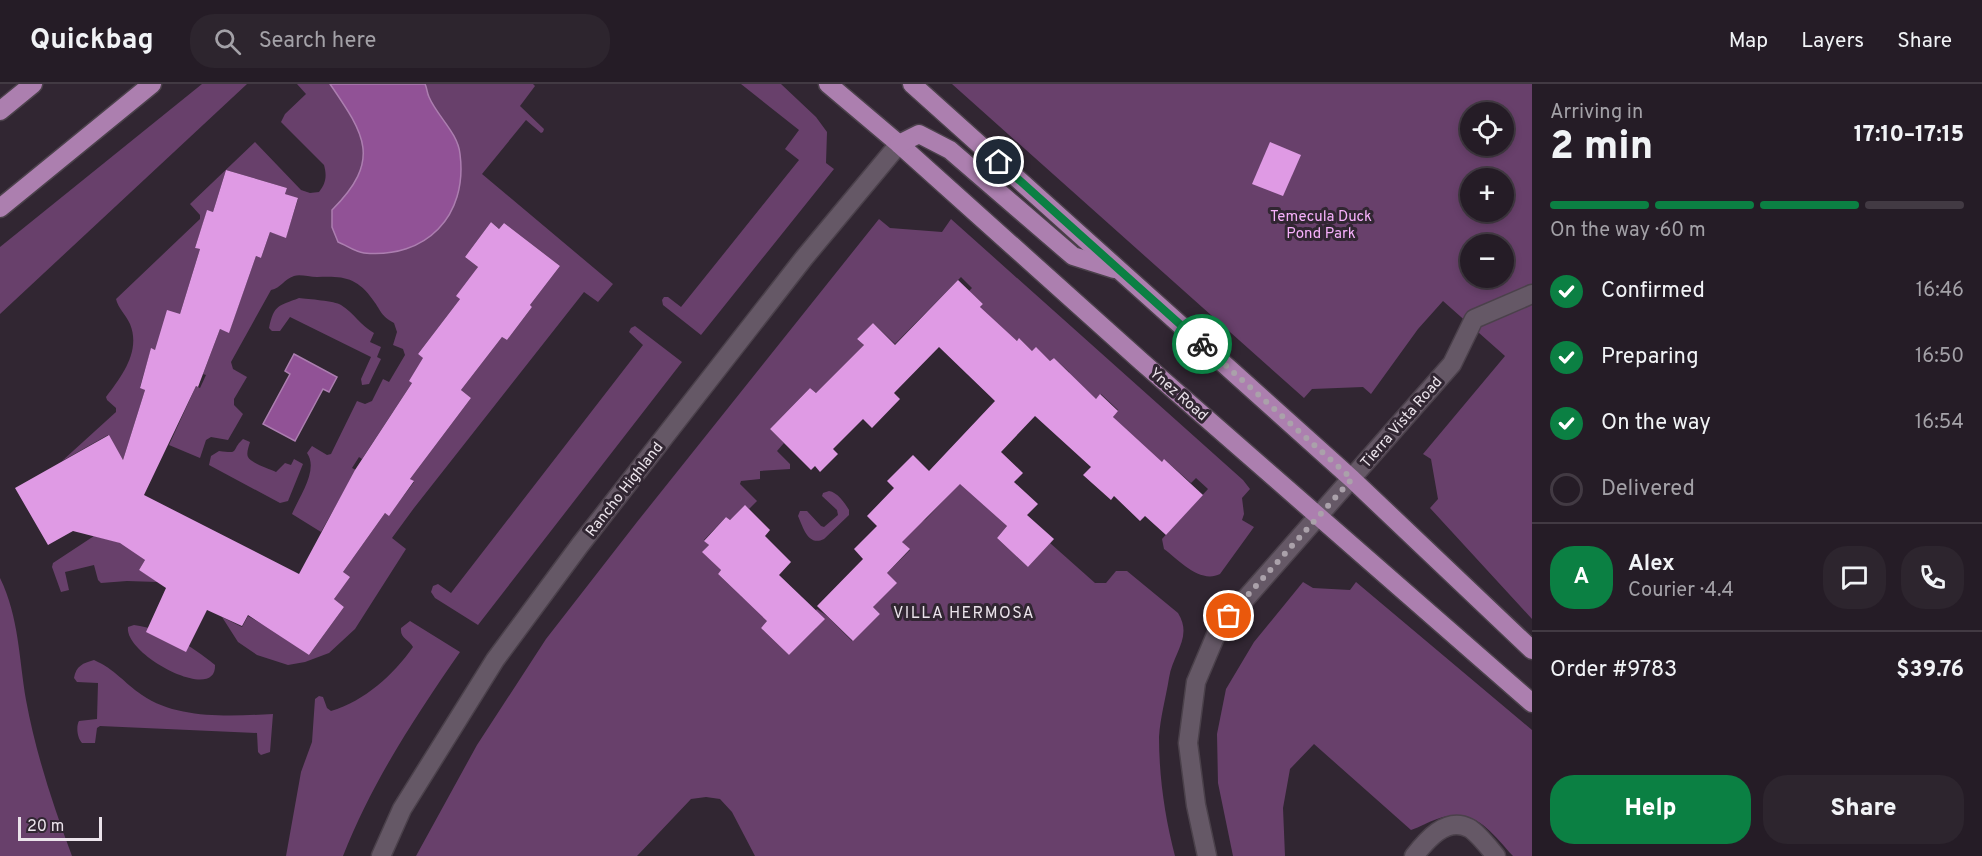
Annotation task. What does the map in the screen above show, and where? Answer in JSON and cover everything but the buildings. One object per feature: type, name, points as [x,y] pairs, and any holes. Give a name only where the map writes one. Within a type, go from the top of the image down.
[{"type":"main road","points":[[0,111],[33,84]]},
{"type":"main road","points":[[0,208],[152,84]]},
{"type":"main road","name":"Ynez Road","points":[[828,84],[899,144],[1142,362],[1532,703]]},
{"type":"main road","points":[[912,84],[1352,479],[1532,650]]},
{"type":"main road","points":[[899,144],[919,134],[950,150],[1073,256],[1121,271]]},
{"type":"street","name":"Rancho Highland","points":[[381,856],[402,809],[495,660],[580,545],[804,258],[899,144]]},
{"type":"street","name":"Tierra Vista Road","points":[[1207,856],[1196,804],[1188,743],[1196,682],[1218,630],[1452,364],[1474,319],[1532,294]]},
{"type":"street","points":[[1414,856],[1437,831],[1453,826],[1470,828],[1496,856]]},
{"type":"green space","points":[[202,84],[247,84],[0,314],[0,247]]},
{"type":"green space","points":[[297,84],[533,84],[535,86],[520,106],[544,129],[543,132],[541,133],[526,120],[482,174],[613,284],[598,302],[584,292],[414,508],[392,538],[406,549],[355,629],[329,653],[305,662],[288,665],[257,655],[238,642],[222,617],[242,627],[248,616],[309,655],[344,607],[334,599],[343,572],[385,513],[389,515],[414,482],[410,479],[471,398],[461,390],[502,337],[507,340],[560,266],[504,223],[499,229],[491,222],[465,257],[478,267],[460,299],[418,354],[425,359],[412,383],[362,459],[359,457],[352,468],[356,470],[321,532],[292,514],[303,492],[311,467],[307,453],[312,446],[327,455],[331,454],[357,401],[365,404],[372,401],[383,379],[389,382],[405,355],[403,349],[393,345],[397,332],[394,323],[384,315],[367,292],[355,282],[334,277],[294,276],[271,290],[231,362],[233,369],[247,377],[234,399],[234,405],[243,414],[228,440],[211,437],[206,440],[200,458],[169,445],[196,386],[200,388],[206,375],[203,374],[220,329],[229,332],[256,256],[261,258],[270,232],[286,237],[298,199],[285,194],[287,188],[226,170],[213,212],[207,211],[195,248],[200,249],[180,314],[155,350],[151,349],[140,387],[145,390],[123,460],[108,435],[62,461],[116,412],[116,408],[106,397],[128,363],[133,334],[116,299],[200,219],[200,215],[190,204],[255,142],[301,190],[310,193],[319,192],[321,189],[325,179],[324,165],[281,122],[285,114],[306,94]]},
{"type":"green space","points":[[741,84],[781,84],[816,117],[827,132],[826,163],[834,169],[701,335],[663,305],[662,300],[668,297],[681,307],[799,160],[785,149],[799,130]]},
{"type":"green space","name":"Temecula Duck Pond Park","points":[[952,84],[1532,84],[1532,619],[1430,508],[1438,499],[1431,459],[1423,454],[1505,356],[1443,301],[1418,329],[1371,394],[1363,387],[1312,389],[1304,398]]},
{"type":"green space","points":[[879,219],[890,228],[942,232],[951,219],[1243,480],[1250,489],[1242,498],[1244,514],[1242,520],[1254,527],[1220,574],[1212,576],[1197,573],[1164,549],[1162,539],[1208,489],[1196,478],[1191,483],[1165,460],[1158,466],[1113,417],[1118,410],[1101,394],[1079,417],[1069,372],[1054,358],[1050,361],[1036,348],[1032,351],[1020,339],[1017,341],[980,308],[983,304],[969,291],[972,288],[961,277],[895,344],[873,323],[857,339],[864,345],[816,393],[810,388],[770,429],[784,443],[777,451],[790,464],[790,469],[760,471],[760,479],[741,481],[740,484],[757,501],[749,509],[745,506],[730,520],[726,517],[704,540],[709,545],[703,552],[721,570],[718,574],[769,619],[761,628],[789,655],[816,628],[807,619],[817,609],[852,641],[880,614],[873,607],[887,573],[910,550],[898,538],[926,519],[961,482],[990,497],[984,505],[1007,526],[997,538],[1028,567],[1050,543],[1095,583],[1106,583],[1116,571],[1127,571],[1178,613],[1182,622],[1183,638],[1171,669],[1159,737],[1163,797],[1175,856],[755,856],[732,812],[720,799],[706,797],[691,799],[637,856],[416,856],[477,745],[546,639]]},
{"type":"green space","points":[[299,298],[341,305],[374,333],[370,342],[381,347],[377,357],[381,359],[369,384],[362,385],[361,379],[371,357],[290,317],[280,331],[272,331],[269,328],[273,314],[278,307]]},
{"type":"green space","points":[[635,326],[682,362],[478,625],[435,598],[431,592],[433,586],[438,584],[451,593],[643,345],[629,332]]},
{"type":"green space","points":[[243,439],[250,442],[248,457],[265,468],[276,472],[285,463],[291,465],[294,459],[303,464],[288,501],[280,503],[209,465],[211,456],[219,451],[233,452]]},
{"type":"green space","points":[[829,491],[835,493],[843,501],[849,510],[849,515],[824,539],[814,540],[807,535],[798,516],[800,511],[807,511],[824,527],[838,515],[837,510],[822,496],[823,493]]},
{"type":"green space","points":[[94,536],[122,543],[145,560],[139,570],[158,582],[101,583],[94,565],[65,572],[69,590],[61,592],[52,567],[53,563]]},
{"type":"green space","points":[[0,578],[15,623],[26,700],[40,760],[72,856],[0,856]]},
{"type":"green space","points":[[1303,582],[1313,588],[1350,590],[1356,582],[1532,730],[1532,856],[1513,856],[1489,830],[1472,818],[1450,816],[1411,830],[1314,744],[1290,769],[1283,808],[1285,856],[1233,856],[1218,783],[1217,734],[1226,689],[1254,642]]},
{"type":"green space","points":[[410,621],[460,652],[381,776],[343,856],[286,856],[301,772],[312,742],[315,699],[319,696],[323,697],[327,708],[331,711],[355,701],[377,686],[397,667],[413,647],[401,632],[401,628]]},
{"type":"green space","points":[[134,625],[146,627],[177,639],[196,651],[215,665],[212,676],[202,679],[187,677],[154,662],[140,650],[131,638],[128,627]]},
{"type":"green space","points":[[94,660],[114,672],[142,695],[172,709],[206,715],[273,714],[270,752],[261,755],[258,752],[257,733],[100,726],[97,728],[95,743],[82,743],[78,735],[78,723],[97,719],[98,683],[77,682],[74,678],[81,666]]},
{"type":"shaded area","points":[[330,84],[425,84],[428,95],[458,146],[461,176],[457,196],[449,214],[438,229],[424,241],[406,249],[386,253],[364,253],[338,242],[332,227],[332,210],[358,176],[363,162],[363,147],[352,118]]},
{"type":"shaded area","points":[[294,354],[337,377],[329,392],[323,389],[295,441],[263,424],[290,374],[285,371]]},
{"type":"way so far","points":[[1202,344],[1352,479],[1229,616]]},
{"type":"district","name":"VILLA HERMOSA","points":[[964,612]]},
{"type":"route","points":[[999,162],[1202,344]]}]
